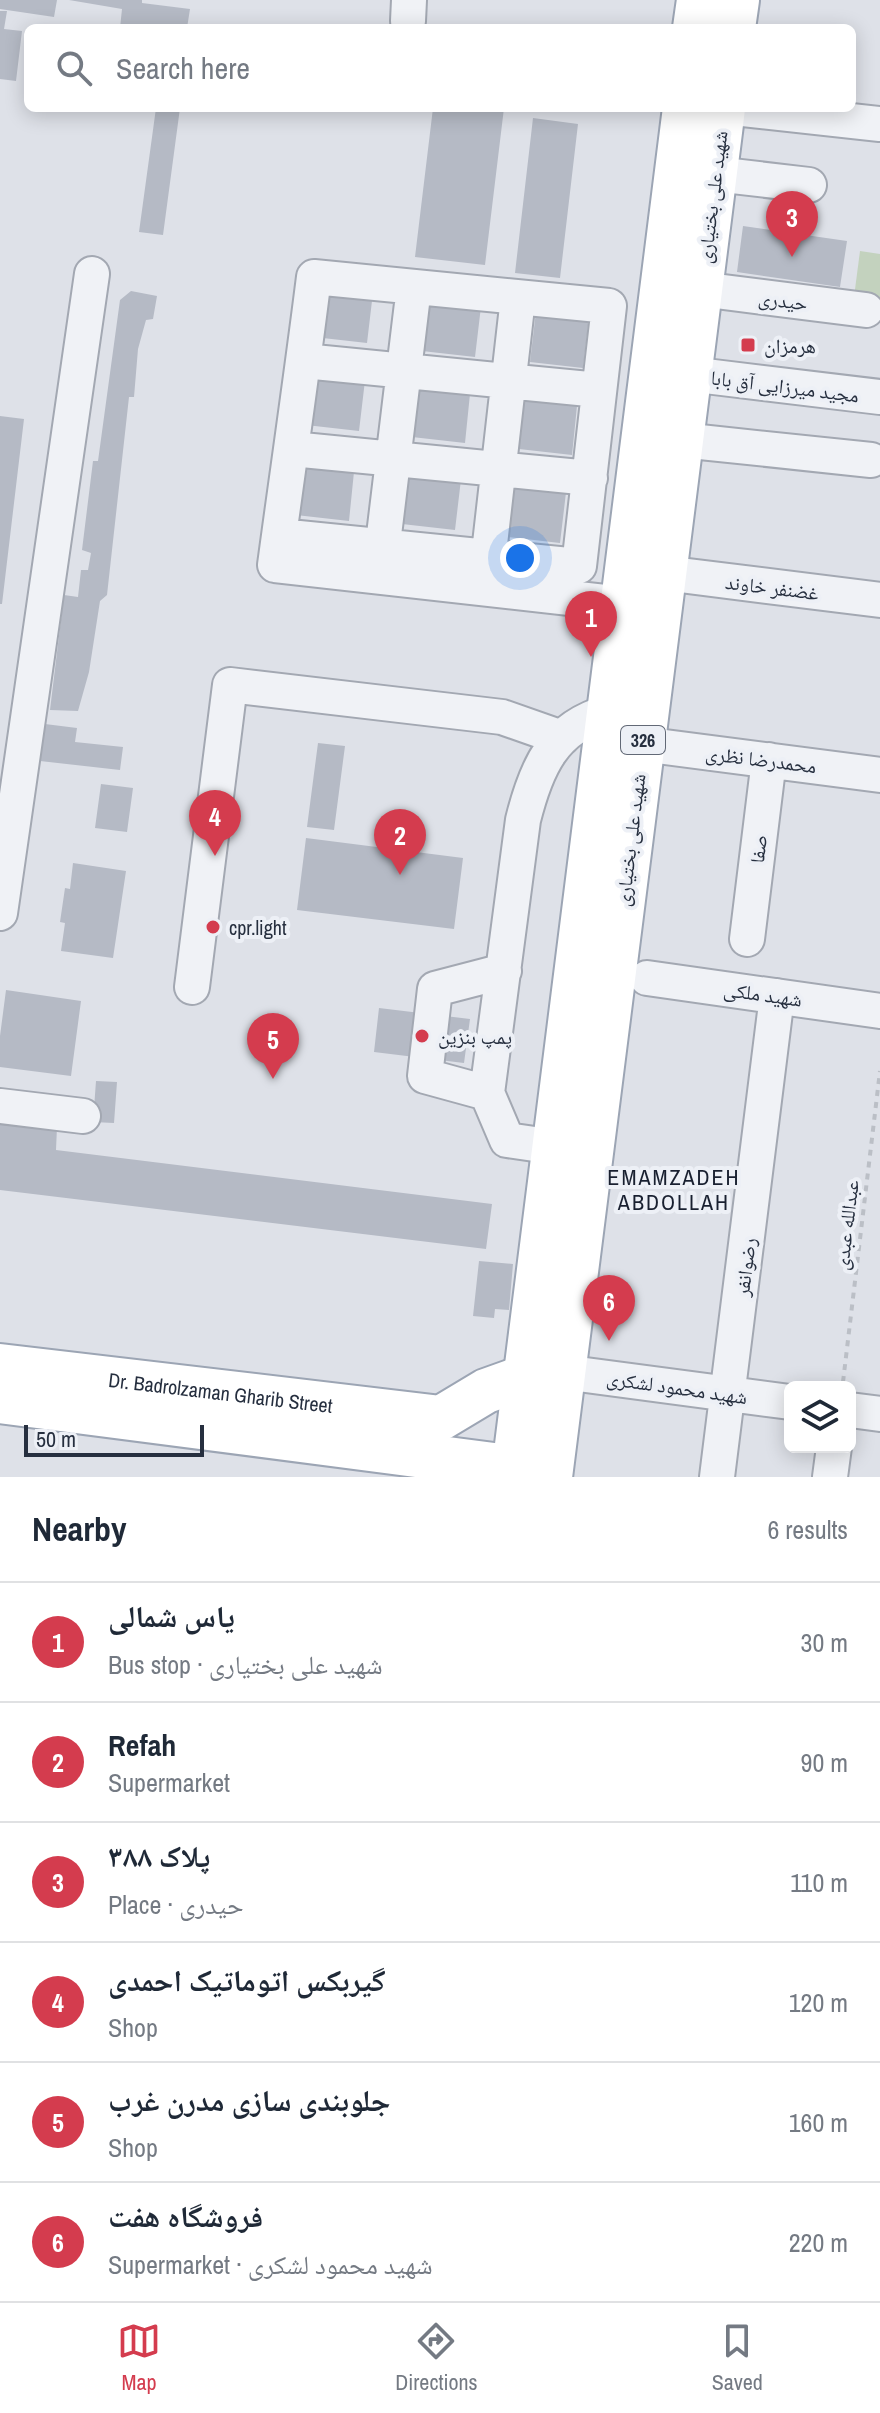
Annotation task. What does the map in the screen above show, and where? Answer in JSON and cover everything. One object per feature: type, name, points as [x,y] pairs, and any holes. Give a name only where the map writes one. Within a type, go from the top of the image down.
[{"type":"main road","points":[[696,24],[699,0]]},
{"type":"main road","points":[[734,24],[737,0]]},
{"type":"main road","name":"شهید علی بختیاری","points":[[609,712],[684,112]]},
{"type":"main road","name":"شهید علی بختیاری","points":[[532,1474],[544,1374],[642,744],[723,112]]},
{"type":"main road","name":"326","points":[[544,1374],[555,1147],[609,712]]},
{"type":"main road","name":"Dr. Badrolzaman Gharib Street","points":[[0,1366],[443,1451],[532,1474]]},
{"type":"main road","points":[[443,1451],[486,1391],[544,1374]]},
{"type":"main road","name":"Dr. Badrolzaman Gharib Street","points":[[0,1401],[443,1451]]},
{"type":"street","points":[[770,112],[880,124]]},
{"type":"street","points":[[715,174],[809,185]]},
{"type":"street","points":[[0,913],[13,729],[92,274]]},
{"type":"street","points":[[486,574],[579,566],[609,306],[314,277],[275,565],[381,562],[486,574],[623,604]]},
{"type":"street","points":[[381,562],[414,287]]},
{"type":"street","name":"حیدری","points":[[700,289],[866,310]]},
{"type":"street","points":[[486,574],[518,298]]},
{"type":"street","points":[[304,361],[599,390]]},
{"type":"street","name":"مجید میرزایی آق بابا","points":[[689,374],[880,397]]},
{"type":"street","points":[[681,440],[871,460]]},
{"type":"street","points":[[292,449],[590,478]]},
{"type":"street","name":"غضنفر خاوند","points":[[664,573],[880,600]]},
{"type":"street","points":[[192,987],[230,685],[502,717],[562,738]]},
{"type":"street","points":[[555,1147],[507,1140],[487,1093],[523,820],[531,788],[544,759],[562,738],[586,718],[609,712]]},
{"type":"street","name":"محمدرضا نظری","points":[[642,744],[880,775]]},
{"type":"street","name":"صفا","points":[[747,939],[769,760]]},
{"type":"street","points":[[487,1093],[425,1076],[435,989],[504,971]]},
{"type":"street","name":"شهید ملکی","points":[[647,978],[880,1011]]},
{"type":"street","name":"رضوانفر","points":[[717,1477],[777,996]]},
{"type":"street","points":[[0,1106],[83,1116]]},
{"type":"street","name":"شهید محمود لشکری","points":[[544,1374],[784,1401]]},
{"type":"street","points":[[856,1402],[880,1414]]},
{"type":"street","points":[[830,1477],[833,1453]]},
{"type":"path","name":"عبدالله عبدی","points":[[849,1381],[880,1071]]},
{"type":"green space","points":[[860,251],[880,254],[880,301],[854,297]]},
{"type":"building","points":[[0,0],[57,0],[54,17],[0,9]]},
{"type":"building","points":[[69,0],[142,0],[142,3],[190,9],[188,24],[120,24],[122,9]]},
{"type":"building","points":[[0,11],[7,11],[4,29],[22,31],[16,81],[0,79]]},
{"type":"building","points":[[155,112],[179,112],[163,235],[139,232]]},
{"type":"building","points":[[433,112],[504,112],[485,265],[415,257]]},
{"type":"building","points":[[533,118],[578,124],[560,278],[515,273]]},
{"type":"building","points":[[743,226],[847,241],[840,287],[737,272]]},
{"type":"building","points":[[321,278],[374,284],[367,343],[314,337]]},
{"type":"building","points":[[131,291],[157,296],[153,319],[146,320],[138,349],[134,397],[129,397],[107,595],[100,601],[89,672],[78,711],[50,710],[64,595],[78,597],[81,570],[88,570],[91,553],[82,550],[93,461],[98,461],[120,300]]},
{"type":"building","points":[[429,292],[482,298],[475,357],[422,351]]},
{"type":"building","points":[[537,303],[590,309],[583,368],[530,362]]},
{"type":"building","points":[[313,366],[366,372],[359,431],[306,425]]},
{"type":"building","points":[[418,378],[471,384],[465,443],[412,437]]},
{"type":"building","points":[[525,390],[578,396],[572,455],[519,449]]},
{"type":"building","points":[[0,416],[24,419],[2,604],[0,604]]},
{"type":"building","points":[[302,456],[355,462],[349,521],[296,515]]},
{"type":"building","points":[[409,465],[462,471],[455,530],[402,524]]},
{"type":"building","points":[[514,478],[567,484],[560,543],[507,537]]},
{"type":"building","points":[[45,724],[77,728],[75,742],[123,747],[120,770],[40,761]]},
{"type":"building","points":[[318,743],[345,746],[334,830],[307,827]]},
{"type":"building","points":[[101,784],[133,788],[127,832],[95,828]]},
{"type":"building","points":[[306,838],[463,858],[454,929],[297,910]]},
{"type":"building","points":[[73,863],[126,871],[113,958],[61,951],[65,923],[60,922],[65,888],[70,889]]},
{"type":"building","points":[[6,990],[81,1001],[71,1076],[0,1067],[0,1036]]},
{"type":"building","name":"پمپ بنزین","points":[[379,1008],[470,1019],[464,1063],[374,1052]]},
{"type":"building","points":[[96,1081],[117,1082],[114,1123],[93,1122]]},
{"type":"building","points":[[0,1121],[57,1127],[56,1150],[492,1204],[486,1249],[0,1190]]},
{"type":"building","points":[[479,1261],[513,1264],[509,1310],[495,1309],[494,1318],[473,1316]]},
{"type":"place","name":"پلاک ۳۸۸","points":[[792,257]]},
{"type":"place","name":"هرمزان","points":[[748,345]]},
{"type":"place","name":"یاس شمالی","points":[[591,657]]},
{"type":"place","name":"گیربکس اتوماتیک احمدی","points":[[215,856]]},
{"type":"place","name":"Refah","points":[[400,875]]},
{"type":"place","name":"cpr.light","points":[[213,927]]},
{"type":"place","name":"پمپ بنزین","points":[[422,1036]]},
{"type":"place","name":"جلوبندی سازی مدرن غرب","points":[[273,1079]]},
{"type":"place","name":"فروشگاه هفت","points":[[609,1341]]},
{"type":"district","name":"EMAMZADEH ABDOLLAH","points":[[674,1190]]}]
